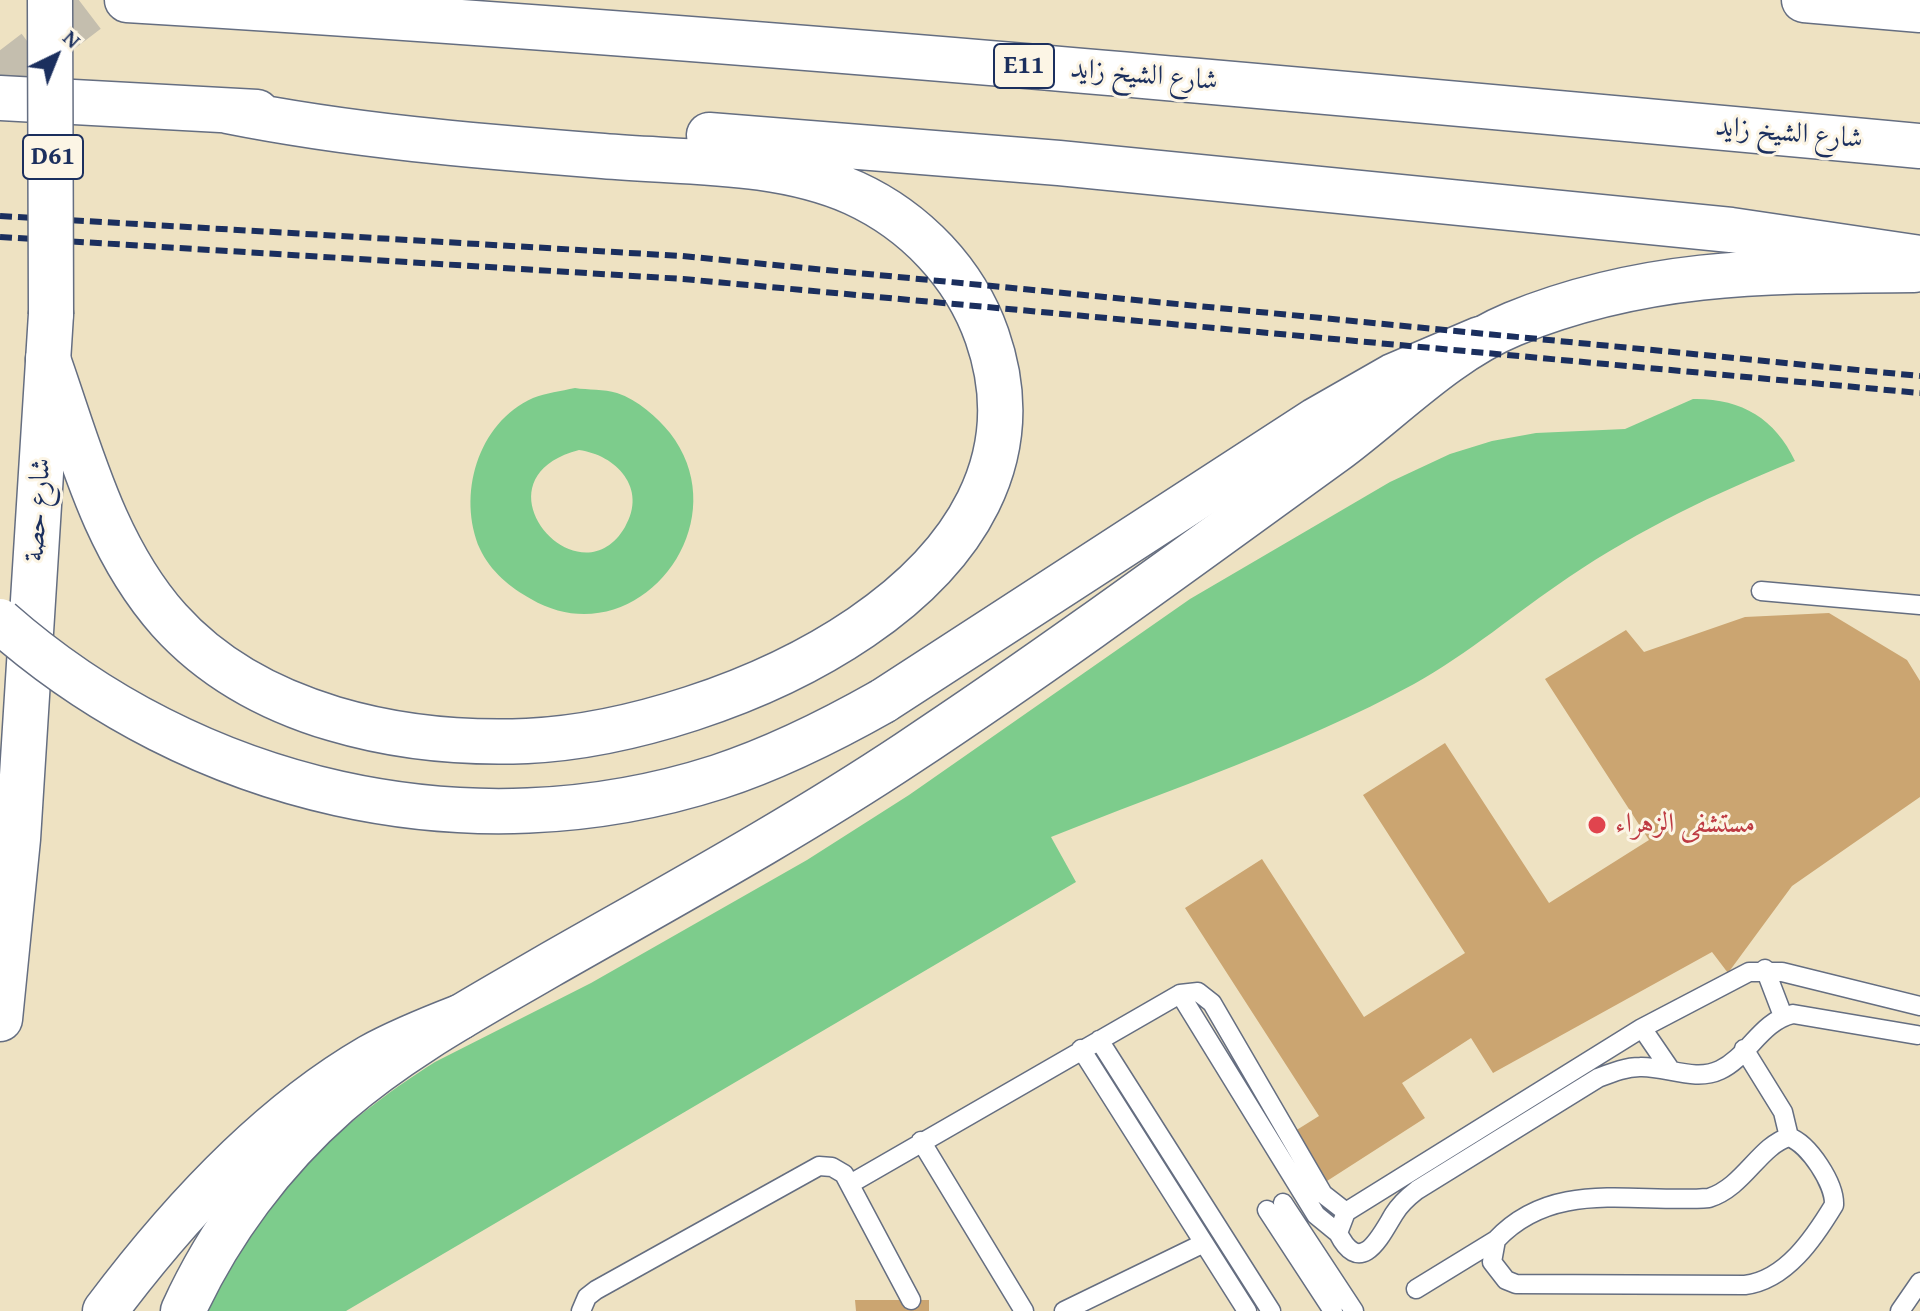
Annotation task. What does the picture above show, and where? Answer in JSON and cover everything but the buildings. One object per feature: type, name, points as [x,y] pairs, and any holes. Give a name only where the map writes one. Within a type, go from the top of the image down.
[{"type":"main road","name":"شارع حصة","points":[[0,1019],[18,839],[51,314],[50,0]]},
{"type":"main road","name":"شارع الشيخ زايد","points":[[127,0],[534,25],[1340,92],[1920,146]]},
{"type":"main road","points":[[1804,0],[1920,10]]},
{"type":"main road","points":[[0,98],[853,144],[1731,230],[1920,258]]},
{"type":"main road","points":[[48,359],[114,538],[146,592],[195,647],[226,669],[297,704],[373,729],[426,738],[520,741],[586,734],[637,723],[738,691],[808,657],[875,615],[938,563],[972,516],[993,463],[998,434],[998,390],[991,348],[969,294],[953,270],[909,227],[883,209],[825,182],[762,169],[399,139],[227,111]]},
{"type":"main road","points":[[0,621],[81,685],[187,745],[301,786],[360,800],[480,812],[541,810],[661,793],[776,756],[883,701],[1316,420],[1393,376],[1480,339],[1579,302],[1668,280],[1773,271],[1920,270]]},
{"type":"main road","points":[[183,1311],[229,1228],[280,1161],[309,1130],[373,1075],[460,1017],[764,842],[904,756],[1224,532],[1480,339]]},
{"type":"main road","points":[[105,1311],[139,1266],[211,1186],[282,1122],[369,1058],[460,1017]]},
{"type":"lane","points":[[1761,591],[1920,605]]},
{"type":"lane","points":[[1765,969],[1783,1016]]},
{"type":"lane","points":[[1180,994],[1316,1215],[1338,1233],[1343,1244],[1354,1251],[1366,1252],[1377,1246],[1393,1216],[1417,1190],[1598,1078],[1638,1067],[1708,1074],[1731,1063],[1783,1016],[1803,1015],[1918,1038],[1914,1020],[1920,1007],[1765,969],[1734,978],[1642,1028],[1346,1212],[1338,1233]]},
{"type":"lane","points":[[850,1184],[1180,994],[1198,992],[1212,1003],[1323,1194],[1346,1212]]},
{"type":"lane","points":[[1642,1028],[1670,1069]]},
{"type":"lane","points":[[1099,1040],[1271,1311]]},
{"type":"lane","points":[[1081,1049],[1247,1311]]},
{"type":"lane","points":[[1744,1049],[1783,1112],[1789,1137]]},
{"type":"lane","points":[[1416,1289],[1496,1240],[1540,1207],[1566,1199],[1699,1199],[1719,1195],[1737,1183],[1782,1139],[1789,1137],[1801,1144],[1830,1183],[1834,1205],[1788,1265],[1769,1280],[1745,1285],[1516,1284],[1497,1272],[1492,1262],[1496,1240]]},
{"type":"lane","points":[[921,1141],[1024,1311]]},
{"type":"lane","points":[[581,1311],[587,1297],[596,1290],[819,1166],[832,1167],[850,1184],[911,1300]]},
{"type":"lane","points":[[1333,1311],[1275,1206],[1354,1311]]},
{"type":"lane","points":[[1064,1311],[1204,1243]]},
{"type":"lane","points":[[1900,1311],[1920,1282]]},
{"type":"green space","points":[[575,388],[612,392],[640,405],[670,433],[689,469],[693,507],[685,542],[666,573],[639,597],[606,611],[569,613],[523,595],[489,565],[473,528],[472,485],[477,463],[498,425],[514,409],[533,398]],"holes":[[[579,450],[593,453],[616,466],[630,487],[633,499],[625,527],[605,548],[583,552],[561,545],[543,529],[533,508],[533,485],[547,465]]]},
{"type":"green space","points":[[1693,399],[1726,402],[1754,414],[1777,433],[1795,461],[1707,499],[1623,543],[1569,577],[1454,660],[1370,707],[1235,766],[1051,837],[1076,882],[346,1311],[206,1311],[225,1272],[248,1236],[301,1169],[365,1112],[435,1062],[591,983],[807,860],[909,795],[1190,599],[1390,482],[1450,454],[1492,441],[1536,433],[1625,429]]},
{"type":"tunnel","points":[[0,78],[102,0]]},
{"type":"railway","points":[[0,216],[682,256],[1920,376]]},
{"type":"railway","points":[[0,237],[683,279],[1920,393]]},
{"type":"place","name":"مستشفى الزهراء","points":[[1597,825]]}]
